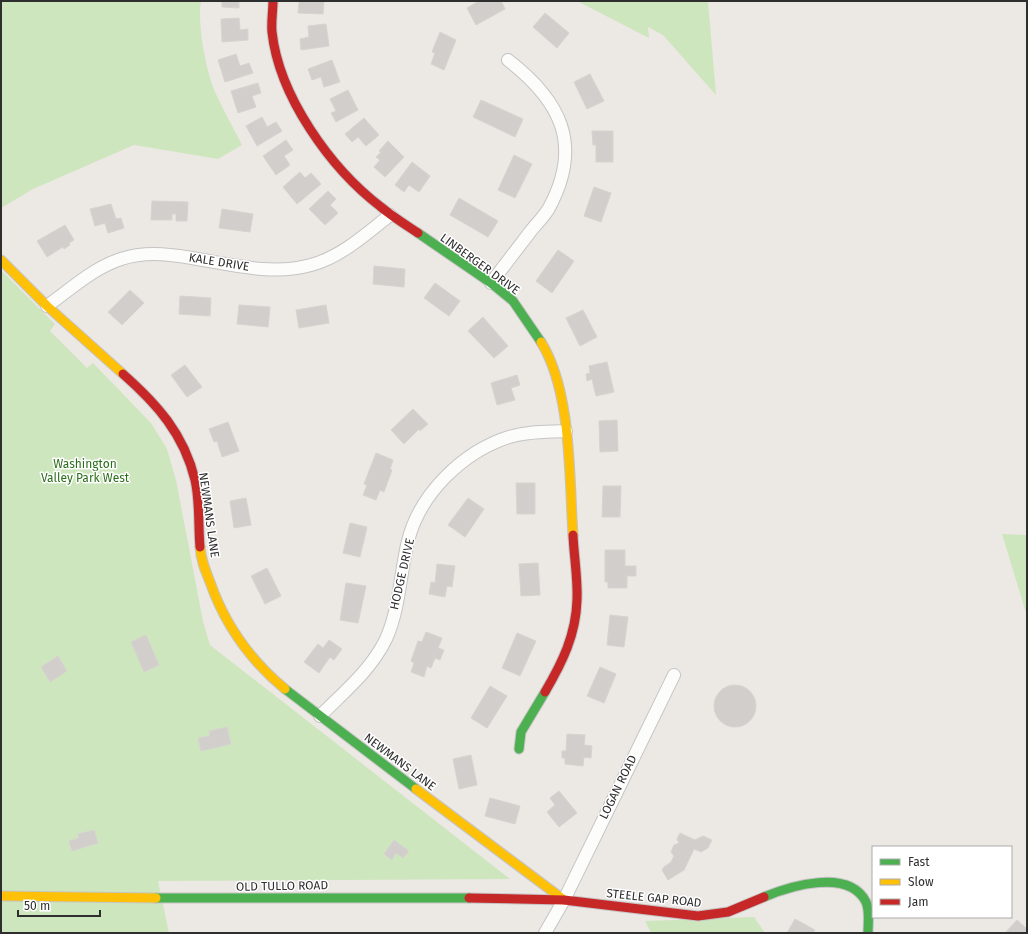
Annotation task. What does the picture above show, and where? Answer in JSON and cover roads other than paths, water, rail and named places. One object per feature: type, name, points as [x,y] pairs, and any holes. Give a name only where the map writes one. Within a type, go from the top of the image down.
[{"type":"street","name":"LINBERGER DRIVE","points":[[273,1],[272,30],[276,59],[285,84],[309,126],[327,152],[364,193],[390,215],[491,283],[513,301],[548,352],[559,383],[566,431],[576,600],[573,632],[559,669],[521,732],[519,749]]},
{"type":"street","points":[[491,283],[548,209],[558,187],[563,167],[565,145],[561,124],[551,103],[538,85],[508,60]]},
{"type":"street","name":"KALE DRIVE","points":[[47,306],[100,268],[122,259],[148,254],[172,254],[258,268],[296,268],[312,265],[351,245],[390,215]]},
{"type":"street","name":"NEWMANS LANE","points":[[1,260],[47,306],[150,398],[166,417],[187,456],[195,481],[201,558],[216,600],[230,628],[269,676],[564,900]]},
{"type":"street","name":"HODGE DRIVE","points":[[320,716],[369,668],[387,637],[399,597],[408,540],[421,511],[432,492],[444,478],[471,455],[489,445],[529,432],[566,431]]},
{"type":"street","name":"LOGAN ROAD","points":[[545,933],[564,900],[674,675]]},
{"type":"street","name":"STEELE GAP ROAD","points":[[564,900],[698,916],[716,916],[730,912],[787,888],[807,883],[830,882],[842,884],[858,891],[866,902],[869,919],[868,933]]},
{"type":"street","name":"OLD TULLO ROAD","points":[[1,896],[194,899],[517,898],[564,900]]},
{"type":"park label","name":"Washington Valley Park West","points":[[85,471]]}]
